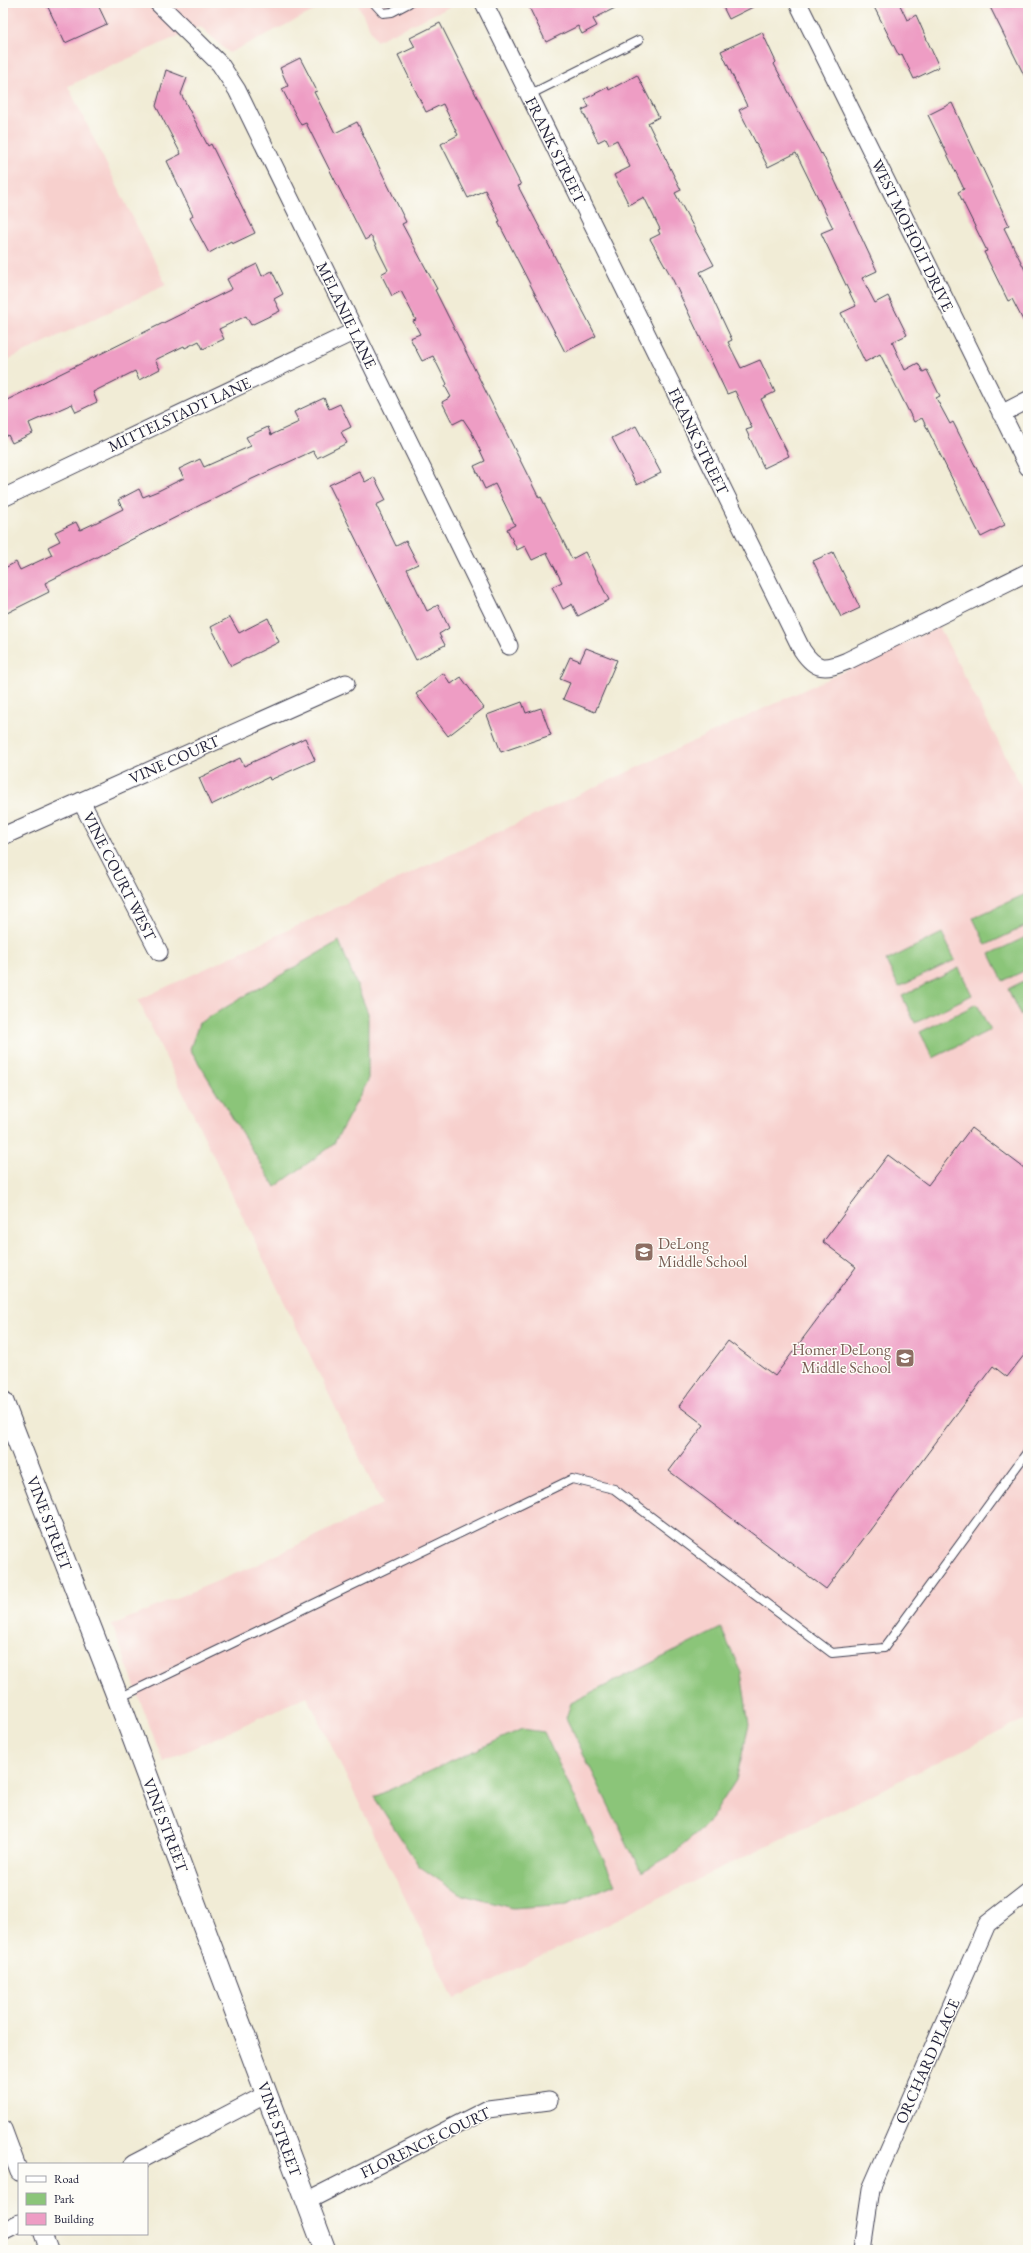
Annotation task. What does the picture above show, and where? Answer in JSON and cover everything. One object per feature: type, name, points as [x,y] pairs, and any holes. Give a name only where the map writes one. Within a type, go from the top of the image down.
[{"type":"street","name":"MELANIE LANE","points":[[158,3],[220,64],[237,90],[509,646]]},
{"type":"street","name":"FRANK STREET","points":[[484,3],[802,650],[810,662],[820,667],[832,667],[847,661],[1028,572]]},
{"type":"street","name":"WEST MOHOLT DRIVE","points":[[798,3],[1028,467]]},
{"type":"street","name":"MITTELSTADT LANE","points":[[3,498],[355,331]]},
{"type":"street","points":[[1001,414],[1028,400]]},
{"type":"street","name":"VINE COURT","points":[[3,836],[346,683]]},
{"type":"street","name":"VINE COURT WEST","points":[[81,801],[159,952]]},
{"type":"street","name":"VINE STREET","points":[[3,1402],[118,1698],[325,2250]]},
{"type":"street","name":"ORCHARD PLACE","points":[[862,2250],[871,2189],[987,1924],[1028,1892]]},
{"type":"street","points":[[135,2163],[267,2094]]},
{"type":"street","name":"FLORENCE COURT","points":[[307,2201],[488,2109],[548,2101]]},
{"type":"street","points":[[3,2129],[18,2169]]},
{"type":"street","points":[[3,2231],[18,2224]]},
{"type":"street","points":[[43,2235],[49,2250]]},
{"type":"lane","points":[[374,3],[383,13],[392,12],[409,3]]},
{"type":"lane","points":[[529,95],[639,40]]},
{"type":"lane","points":[[118,1698],[572,1479],[614,1489],[832,1653],[884,1648],[1028,1451]]},
{"type":"shaded area","points":[[3,3],[330,3],[229,53],[200,26],[68,86],[166,285],[3,362]]},
{"type":"shaded area","points":[[357,3],[458,3],[376,41]]},
{"type":"shaded area","name":"DeLong Middle School","points":[[939,627],[1028,799],[1028,1718],[454,1999],[307,1696],[163,1762],[112,1625],[256,1565],[382,1504],[138,1000]]},
{"type":"green space","points":[[1028,893],[1028,925],[986,945],[973,918]]},
{"type":"green space","points":[[942,933],[955,960],[899,987],[886,961]]},
{"type":"green space","points":[[1028,936],[1028,969],[1003,981],[990,954]]},
{"type":"green space","points":[[339,941],[368,1013],[368,1081],[333,1145],[275,1187],[190,1049],[199,1023]]},
{"type":"green space","points":[[959,968],[972,995],[915,1023],[902,996]]},
{"type":"green space","points":[[1028,979],[1028,1011],[1020,1015],[1008,989]]},
{"type":"green space","points":[[977,1004],[990,1030],[933,1058],[920,1032]]},
{"type":"green space","points":[[721,1628],[741,1672],[749,1725],[736,1780],[707,1825],[670,1856],[641,1872],[566,1718],[571,1703]]},
{"type":"green space","points":[[522,1729],[544,1732],[615,1884],[567,1904],[513,1908],[459,1894],[419,1866],[374,1797]]},
{"type":"building","points":[[46,3],[97,3],[107,24],[65,43]]},
{"type":"building","points":[[527,3],[625,3],[593,19],[597,26],[582,34],[578,26],[546,42]]},
{"type":"building","points":[[721,3],[761,3],[729,19]]},
{"type":"building","points":[[872,3],[899,3],[907,20],[916,15],[939,67],[914,79],[902,54],[899,56]]},
{"type":"building","points":[[988,3],[1028,3],[1028,83]]},
{"type":"building","points":[[440,23],[521,185],[518,186],[596,336],[565,352],[498,222],[500,221],[485,190],[468,198],[441,144],[458,135],[443,104],[426,112],[398,55],[415,47],[410,38]]},
{"type":"building","points":[[762,32],[776,62],[774,64],[821,154],[822,153],[877,271],[862,278],[875,303],[888,296],[907,335],[892,342],[905,370],[918,363],[923,372],[927,370],[940,396],[936,398],[950,424],[953,422],[1005,525],[981,537],[922,418],[914,422],[880,354],[865,362],[841,313],[856,306],[821,233],[833,228],[796,153],[768,167],[739,110],[747,106],[721,51]]},
{"type":"building","points":[[300,58],[317,91],[314,92],[335,133],[357,122],[406,222],[402,224],[437,289],[435,290],[539,498],[541,497],[572,559],[585,552],[609,600],[578,616],[572,604],[563,609],[552,587],[562,582],[547,553],[532,560],[525,546],[517,550],[507,529],[515,525],[495,484],[485,489],[474,466],[485,461],[471,431],[463,419],[453,424],[442,402],[451,397],[445,386],[447,384],[433,356],[422,361],[410,338],[420,334],[413,321],[416,320],[401,291],[392,296],[381,274],[388,270],[371,236],[365,240],[306,123],[301,125],[282,89],[288,86],[280,68]]},
{"type":"building","points":[[166,70],[187,78],[181,94],[208,146],[211,144],[255,233],[232,244],[231,241],[209,253],[190,218],[193,216],[167,161],[181,154],[156,106]]},
{"type":"building","points":[[637,75],[659,117],[648,123],[681,190],[675,193],[714,265],[700,272],[732,340],[728,342],[741,368],[760,360],[775,392],[761,399],[789,456],[764,468],[746,430],[752,428],[735,391],[727,394],[672,278],[650,239],[660,234],[658,230],[660,229],[644,197],[629,205],[614,175],[630,167],[617,140],[609,144],[606,138],[598,142],[582,110],[589,107],[585,99],[608,87],[609,90]]},
{"type":"building","points":[[952,103],[1009,225],[1004,228],[1028,276],[1028,330],[1012,299],[1008,301],[984,252],[987,251],[958,192],[964,189],[928,115]]},
{"type":"building","points":[[257,264],[262,276],[272,271],[283,294],[274,299],[280,311],[251,325],[246,316],[219,329],[224,339],[203,349],[199,341],[185,348],[184,346],[155,360],[160,369],[139,380],[135,371],[93,392],[97,402],[76,412],[72,404],[29,423],[33,433],[12,443],[8,435],[3,438],[3,402],[232,289],[227,279]]},
{"type":"building","points":[[324,398],[329,409],[340,404],[351,427],[341,432],[347,443],[317,458],[313,451],[252,479],[45,583],[49,592],[3,615],[3,569],[16,562],[20,570],[52,555],[48,547],[60,541],[55,532],[76,522],[80,530],[123,509],[118,500],[139,489],[143,497],[184,478],[179,469],[200,459],[204,467],[251,446],[246,437],[268,427],[271,435],[299,422],[294,412]]},
{"type":"building","points":[[636,426],[661,473],[637,485],[612,438]]},
{"type":"building","points":[[359,471],[365,482],[374,477],[386,500],[376,505],[396,546],[406,541],[418,564],[407,569],[427,611],[438,605],[449,628],[439,634],[445,645],[416,660],[329,485]]},
{"type":"building","points":[[833,552],[860,608],[841,617],[813,561]]},
{"type":"building","points":[[230,617],[239,633],[268,618],[279,642],[231,666],[211,627]]},
{"type":"building","points":[[586,648],[617,660],[595,712],[563,699],[570,683],[560,679],[570,657],[580,661]]},
{"type":"building","points":[[443,673],[451,684],[461,677],[484,708],[448,736],[416,694]]},
{"type":"building","points":[[522,702],[526,713],[541,708],[551,735],[501,752],[487,715]]},
{"type":"building","points":[[305,738],[315,760],[270,780],[269,777],[211,805],[199,778],[240,758],[244,766]]},
{"type":"building","name":"Homer DeLong Middle School","points":[[971,1128],[1028,1171],[1028,1350],[1007,1377],[993,1366],[826,1589],[669,1471],[704,1425],[679,1406],[728,1341],[775,1376],[856,1267],[823,1242],[888,1155],[928,1185]]},
{"type":"place","name":"DeLong Middle School","points":[[644,1252]]},
{"type":"place","name":"Homer DeLong Middle School","points":[[905,1358]]}]
